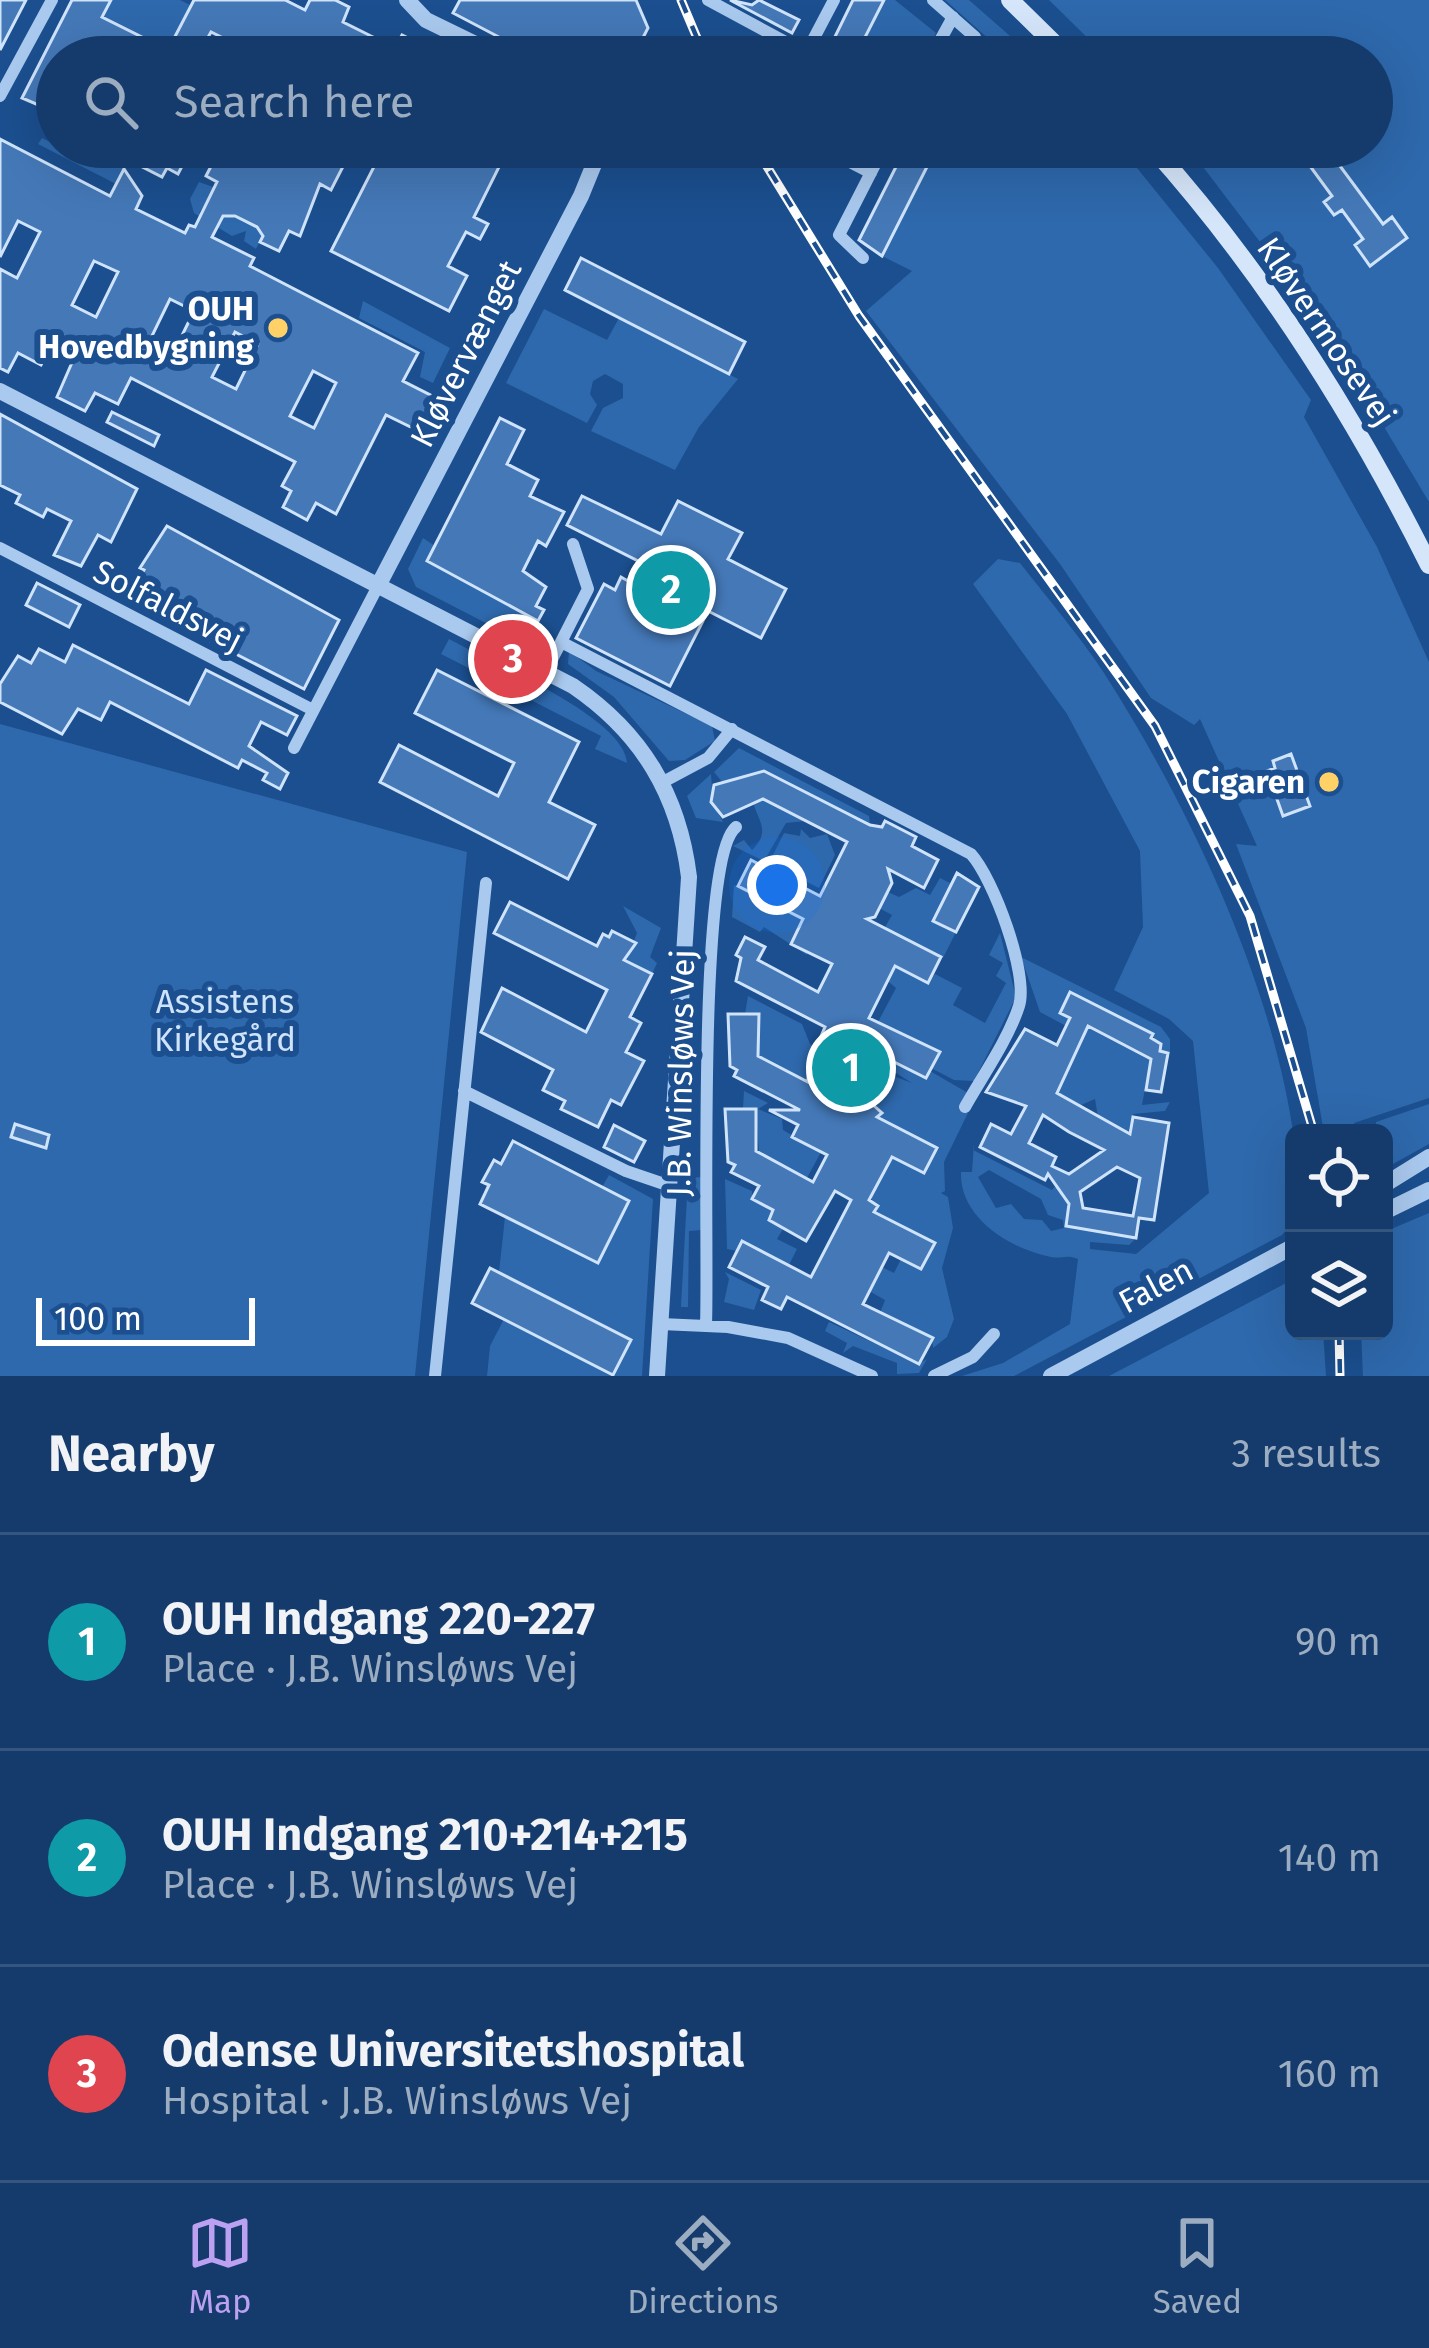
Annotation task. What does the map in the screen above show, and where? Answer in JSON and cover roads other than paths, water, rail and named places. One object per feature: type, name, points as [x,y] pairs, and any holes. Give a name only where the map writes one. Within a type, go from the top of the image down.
[{"type":"main road","points":[[1010,0],[1047,36]]},
{"type":"main road","name":"Kløvermosevej","points":[[1169,168],[1244,260],[1332,388],[1429,565]]},
{"type":"street","points":[[0,96],[52,0]]},
{"type":"street","points":[[406,0],[426,20],[459,36]]},
{"type":"street","points":[[708,0],[771,36]]},
{"type":"street","points":[[815,36],[834,0]]},
{"type":"street","points":[[933,0],[973,36]]},
{"type":"street","points":[[943,36],[953,17]]},
{"type":"street","name":"Kløvervænget","points":[[378,586],[592,168]]},
{"type":"street","points":[[863,168],[871,172]]},
{"type":"street","points":[[863,259],[839,235],[873,168]]},
{"type":"street","name":"J.B. Winsløws Vej","points":[[0,392],[546,671],[602,705],[647,754],[680,823],[688,878],[657,1376]]},
{"type":"street","points":[[546,671],[588,590],[573,544]]},
{"type":"street","name":"Solfaldsvej","points":[[0,548],[313,710]]},
{"type":"street","points":[[293,748],[378,586]]},
{"type":"street","points":[[561,642],[971,854],[991,881],[1021,999],[965,1107]]},
{"type":"street","points":[[663,782],[708,758],[732,729]]},
{"type":"street","name":"J.B. Winsløws Vej","points":[[706,1325],[708,1043],[717,887],[728,834],[736,827]]},
{"type":"street","points":[[435,1376],[486,884]]},
{"type":"street","name":"J.B. Winsløws Vej","points":[[464,1090],[626,1172],[670,1186]]},
{"type":"street","points":[[1393,1179],[1429,1157]]},
{"type":"street","points":[[1393,1208],[1429,1190]]},
{"type":"street","name":"Falen","points":[[1051,1376],[1285,1252]]},
{"type":"street","points":[[661,1324],[706,1325],[788,1338],[872,1376]]},
{"type":"street","points":[[934,1376],[973,1357],[994,1334]]},
{"type":"railway","points":[[681,0],[696,36]]},
{"type":"railway","points":[[768,168],[859,316],[1155,726],[1250,916],[1311,1124]]},
{"type":"railway","points":[[1339,1340],[1340,1376]]},
{"type":"place","name":"OUH Hovedbygning","points":[[278,328]]},
{"type":"place","name":"OUH Indgang 210+214+215","points":[[671,590]]},
{"type":"place","name":"Odense Universitetshospital","points":[[513,659]]},
{"type":"place","name":"Cigaren","points":[[1329,782]]},
{"type":"place","name":"OUH Indgang 220-227","points":[[851,1068]]},
{"type":"park label","name":"Assistens Kirkegård","points":[[225,1021]]}]
